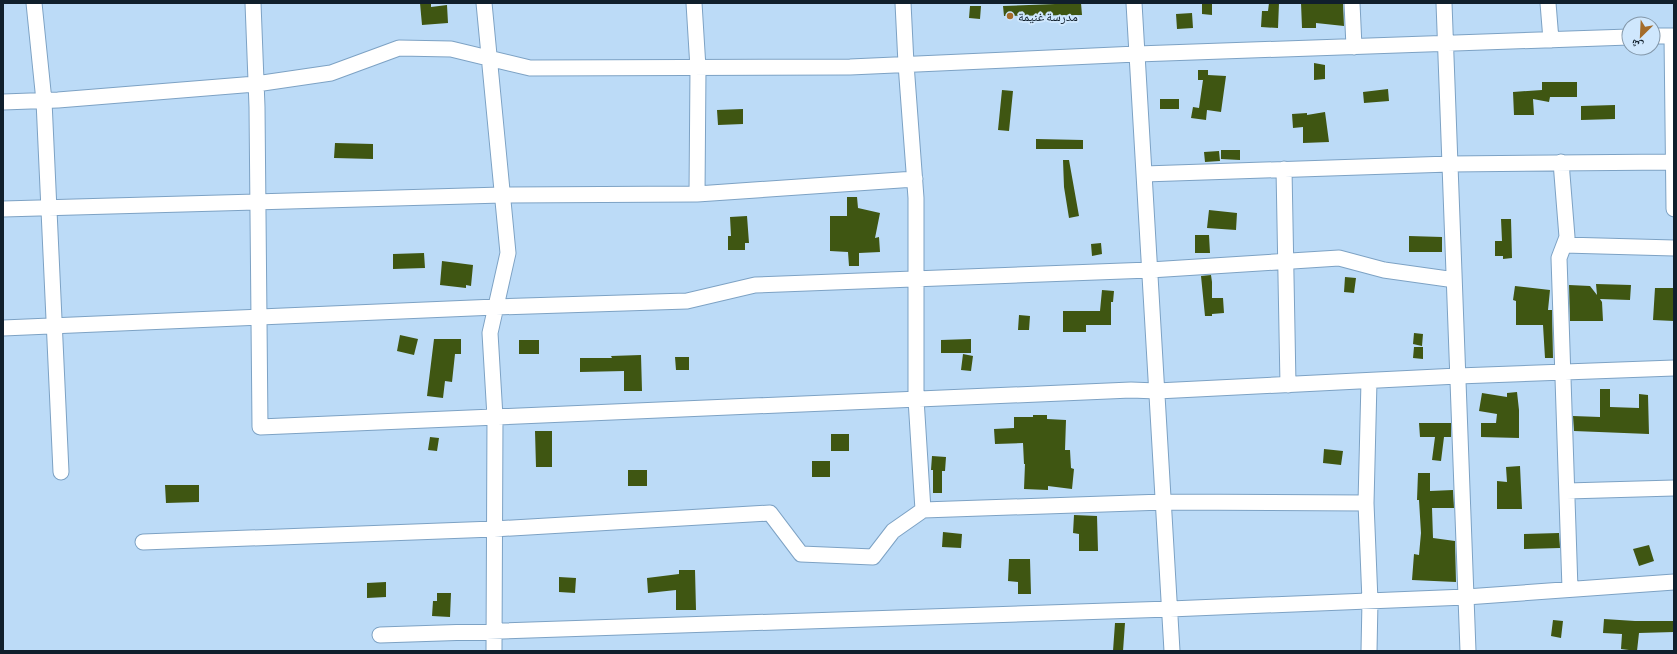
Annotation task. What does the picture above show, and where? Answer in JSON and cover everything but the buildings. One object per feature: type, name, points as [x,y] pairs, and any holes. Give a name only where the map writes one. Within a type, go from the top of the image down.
[{"type":"street","points":[[34,3],[44,101],[61,472]]},
{"type":"street","points":[[252,3],[256,84],[260,427],[1131,390],[1157,392],[1458,376],[1674,368]]},
{"type":"street","points":[[484,3],[508,253],[490,333],[495,417],[494,651]]},
{"type":"street","points":[[694,3],[698,68],[697,194]]},
{"type":"street","points":[[903,3],[915,179],[916,399],[923,510]]},
{"type":"street","points":[[1134,3],[1172,651]]},
{"type":"street","points":[[1352,3],[1354,47]]},
{"type":"street","points":[[1444,3],[1468,651]]},
{"type":"street","points":[[1548,3],[1551,40]]},
{"type":"street","points":[[1661,36],[1673,36],[1672,162],[1674,209]]},
{"type":"street","points":[[3,102],[44,101],[256,84],[332,73],[398,48],[451,49],[530,68],[850,67],[1137,54],[1621,37]]},
{"type":"street","points":[[1561,162],[1567,237],[1559,258],[1570,589]]},
{"type":"street","points":[[1144,174],[1450,164],[1672,162]]},
{"type":"street","points":[[1284,169],[1288,385]]},
{"type":"street","points":[[3,209],[502,195],[697,194],[915,179]]},
{"type":"street","points":[[1564,245],[1674,248]]},
{"type":"street","points":[[3,328],[496,307],[687,301],[755,285],[1150,270],[1339,258],[1384,270],[1448,279],[1454,276]]},
{"type":"street","points":[[1369,381],[1366,503],[1370,601],[1369,651]]},
{"type":"street","points":[[1567,491],[1674,488]]},
{"type":"street","points":[[143,542],[494,529],[770,513],[801,554],[873,557],[893,531],[923,510],[1164,502],[1366,503]]},
{"type":"street","points":[[380,635],[1370,601],[1466,597],[1674,582]]},
{"type":"place","name":"مدرسة غنيمة","points":[[1010,16]]}]
